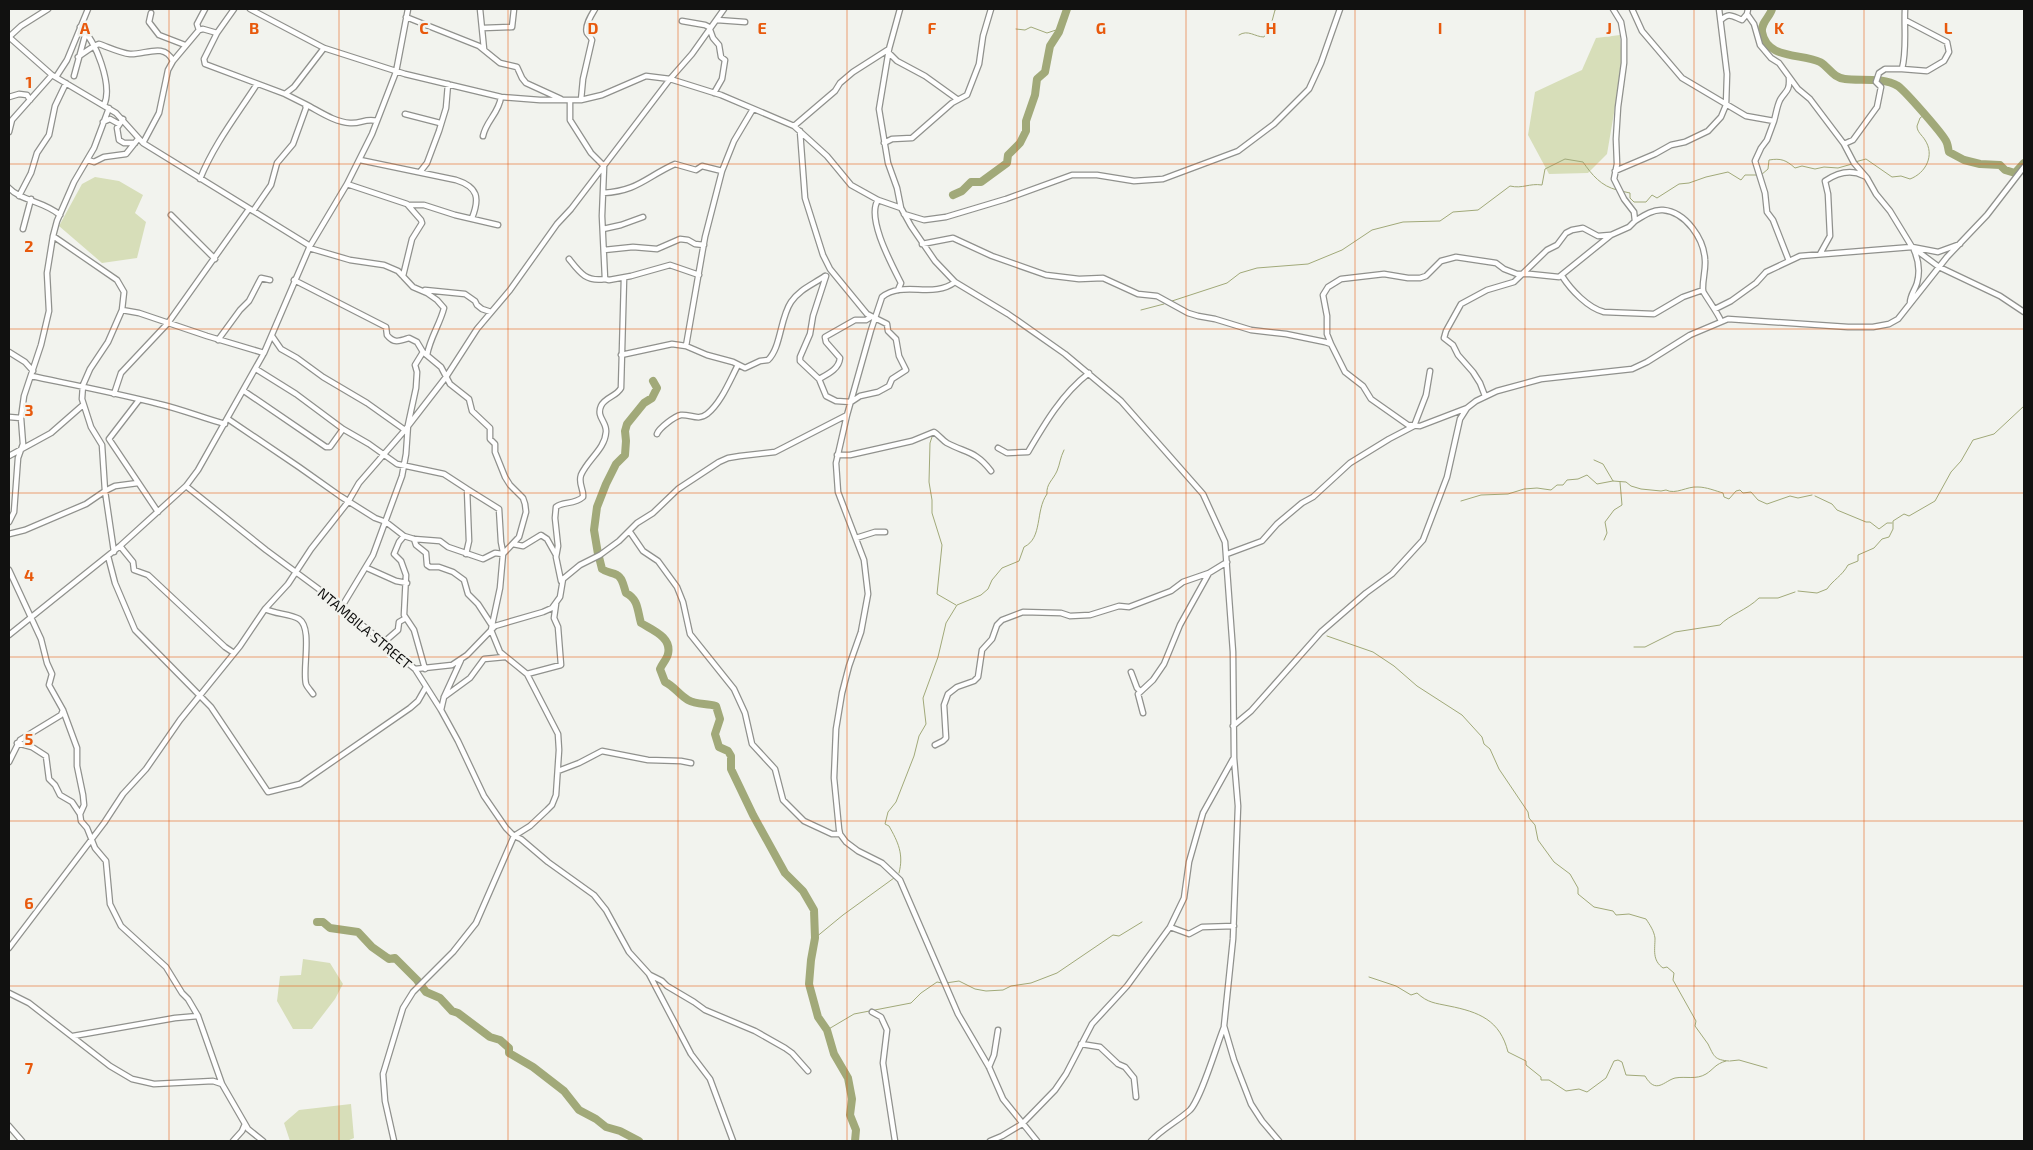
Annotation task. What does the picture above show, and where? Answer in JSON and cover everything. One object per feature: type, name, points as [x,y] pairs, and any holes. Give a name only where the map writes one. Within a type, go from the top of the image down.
[{"type":"street","points":[[9,132],[12,120],[67,60],[88,9]]},
{"type":"street","points":[[199,30],[197,24],[205,9]]},
{"type":"street","points":[[234,9],[217,33],[204,62],[285,94],[334,119],[346,123],[358,123],[367,119],[377,121]]},
{"type":"street","points":[[250,9],[324,48],[396,72],[501,98],[581,100],[602,95],[646,76],[670,79],[714,93],[794,126],[827,156],[851,185],[878,200],[901,208]]},
{"type":"street","points":[[9,635],[114,552],[186,486],[198,470],[256,369],[310,247],[360,160],[396,72],[408,9]]},
{"type":"street","points":[[480,9],[484,49]]},
{"type":"street","points":[[483,28],[512,27],[514,9]]},
{"type":"street","points":[[581,100],[583,79],[592,40],[587,32],[587,28],[595,9]]},
{"type":"street","points":[[9,948],[104,823],[123,794],[146,769],[180,720],[234,653],[265,609],[288,584],[311,548],[348,502],[359,483],[446,377],[467,343],[510,290],[557,224],[571,209],[670,79],[692,54],[709,27],[717,20],[724,9]]},
{"type":"street","points":[[900,9],[888,50],[879,101],[888,164],[897,188],[901,208],[922,244],[955,282],[1008,314],[1089,373],[1121,401],[1204,494],[1225,542],[1233,652],[1234,758],[1238,806],[1234,926],[1224,1026],[1198,1097],[1191,1109],[1159,1132],[1150,1141]]},
{"type":"street","points":[[884,143],[892,139],[912,138],[957,99],[967,95],[979,64],[983,36],[992,9]]},
{"type":"street","points":[[904,214],[924,220],[946,217],[1006,199],[1072,175],[1098,175],[1134,181],[1163,179],[1238,151],[1279,120],[1309,88],[1321,63],[1340,9]]},
{"type":"street","points":[[1613,9],[1621,22],[1624,47],[1616,139],[1617,164],[1614,179],[1624,199],[1634,212],[1635,221]]},
{"type":"street","points":[[1632,9],[1642,31],[1682,78],[1746,116],[1774,121]]},
{"type":"street","points":[[1615,171],[1671,145],[1685,142],[1708,130],[1721,117],[1726,105],[1727,74],[1719,9]]},
{"type":"street","points":[[1902,69],[1905,56],[1905,9]]},
{"type":"street","points":[[45,10],[21,26],[9,37],[54,76],[123,119],[136,141]]},
{"type":"street","points":[[1721,20],[1730,14],[1742,20],[1748,12],[1754,24],[1760,45],[1779,64],[1798,89],[1810,99],[1844,144],[1854,163],[1890,211],[1912,247],[1919,265],[1917,283],[1910,297],[1910,304]]},
{"type":"street","points":[[151,13],[149,22],[159,35],[185,46]]},
{"type":"street","points":[[406,17],[484,49],[500,63],[518,67],[526,83],[568,100]]},
{"type":"street","points":[[717,20],[745,22]]},
{"type":"street","points":[[1844,144],[1852,140],[1877,107],[1881,88],[1876,82],[1878,73],[1885,69],[1927,71],[1944,61],[1950,52],[1947,42],[1905,20]]},
{"type":"street","points":[[682,21],[705,24],[709,27],[720,49],[721,58],[725,60],[722,79],[714,93]]},
{"type":"street","points":[[9,522],[14,512],[20,450],[23,440],[21,418],[24,396],[49,310],[47,273],[54,236],[60,215],[74,182],[88,160],[103,122],[106,107],[107,96],[104,71],[94,45],[86,32],[80,28]]},
{"type":"street","points":[[142,142],[159,113],[168,70],[173,61],[199,30],[203,29],[217,33]]},
{"type":"street","points":[[74,76],[86,32]]},
{"type":"street","points":[[78,57],[90,50],[94,45],[99,44],[129,54],[155,50],[169,55],[173,61]]},
{"type":"street","points":[[285,94],[294,86],[324,48]]},
{"type":"street","points":[[888,50],[897,61],[925,76],[957,99]]},
{"type":"street","points":[[794,126],[835,91],[840,83],[853,72],[888,50]]},
{"type":"street","points":[[1789,76],[1790,83],[1786,95],[1780,99],[1767,140],[1755,161],[1765,193],[1767,212],[1773,220],[1789,261]]},
{"type":"street","points":[[19,196],[31,173],[37,153],[49,135],[55,106],[66,83]]},
{"type":"street","points":[[200,179],[216,145],[257,84]]},
{"type":"street","points":[[420,172],[426,163],[446,108],[448,84]]},
{"type":"street","points":[[9,97],[23,94],[27,95],[30,100]]},
{"type":"street","points":[[483,136],[485,127],[499,107],[501,98]]},
{"type":"street","points":[[568,100],[570,120],[591,152],[604,166],[603,229],[605,279]]},
{"type":"street","points":[[114,394],[121,373],[168,323],[270,185],[277,163],[293,144],[306,108],[305,104]]},
{"type":"street","points":[[686,346],[704,245],[722,171],[734,141],[753,109]]},
{"type":"street","points":[[405,114],[440,123]]},
{"type":"street","points":[[103,122],[110,119],[119,124]]},
{"type":"street","points":[[123,119],[119,124],[117,132],[119,140],[124,143],[142,142],[310,247],[350,260],[384,265],[398,271],[413,287],[437,300],[444,308],[441,320],[425,353],[415,365],[418,372],[406,428],[404,466],[386,522],[367,568],[341,608]]},
{"type":"street","points":[[800,131],[803,186],[807,210],[820,248],[830,269],[872,318],[887,324],[888,331],[896,339],[899,356],[906,370],[892,379],[889,386],[878,392],[860,396],[851,402],[836,401],[826,396],[819,379],[800,361],[810,334],[814,311],[830,269]]},
{"type":"street","points":[[88,160],[94,162],[104,157],[126,154],[136,141]]},
{"type":"street","points":[[360,160],[456,180],[471,185],[477,202],[472,218]]},
{"type":"street","points":[[603,193],[632,188],[675,164],[696,170],[702,166],[722,171]]},
{"type":"street","points":[[1721,320],[1703,290],[1704,251],[1696,235],[1687,222],[1673,213],[1663,210],[1650,212],[1629,227],[1611,235],[1562,276],[1557,278],[1517,274],[1504,269],[1496,263],[1456,257],[1441,261],[1426,276],[1420,278],[1384,274],[1336,281],[1328,286],[1323,295],[1327,316],[1326,334],[1345,372],[1363,386],[1371,399],[1408,424],[1420,426],[1467,408],[1485,396],[1497,391],[1542,379],[1632,369],[1647,362],[1674,343],[1721,320],[1735,318],[1848,327],[1873,327],[1889,324],[1898,319],[1939,267],[1963,242],[2024,167]]},
{"type":"street","points":[[1820,254],[1830,236],[1828,194],[1825,180],[1844,172],[1859,174],[1867,178]]},
{"type":"street","points":[[347,184],[409,205],[424,205],[455,215],[498,224]]},
{"type":"street","points":[[9,188],[19,196],[53,209],[60,215]]},
{"type":"street","points":[[23,229],[30,199]]},
{"type":"street","points":[[878,200],[874,210],[875,217],[884,248],[901,283],[898,290]]},
{"type":"street","points":[[403,276],[412,239],[422,223],[409,205]]},
{"type":"street","points":[[171,215],[215,259]]},
{"type":"street","points":[[603,229],[642,217]]},
{"type":"street","points":[[1485,396],[1473,372],[1458,356],[1453,345],[1444,338],[1461,304],[1487,290],[1514,282],[1547,250],[1557,245],[1566,233],[1572,230],[1584,228],[1598,236],[1611,235]]},
{"type":"street","points":[[54,236],[120,282],[125,296],[122,310],[108,342],[94,361],[83,385],[83,405],[91,428],[102,444],[105,491],[114,552]]},
{"type":"street","points":[[922,244],[953,238],[992,256],[1046,276],[1079,279],[1103,278],[1138,294],[1156,296],[1188,313],[1198,316],[1216,319],[1251,330],[1294,336],[1331,344]]},
{"type":"street","points":[[604,250],[633,247],[657,249],[680,239],[704,245]]},
{"type":"street","points":[[1715,308],[1731,301],[1766,272],[1800,256],[1912,247],[1938,252],[1963,242]]},
{"type":"street","points":[[1912,247],[1939,267],[2000,296],[2024,312]]},
{"type":"street","points":[[569,260],[582,276],[592,279],[610,280],[624,278],[670,266],[699,275]]},
{"type":"street","points":[[621,355],[668,344],[686,346],[746,368],[770,358],[790,304],[806,287],[826,276]]},
{"type":"street","points":[[1562,276],[1569,287],[1580,297],[1597,310],[1604,312],[1654,314],[1683,297],[1703,290]]},
{"type":"street","points":[[218,340],[240,310],[249,302],[261,278],[270,280]]},
{"type":"street","points":[[556,555],[558,546],[555,518],[556,507],[559,504],[578,501],[583,498],[583,491],[579,483],[581,476],[594,454],[599,450],[606,434],[606,428],[600,417],[601,406],[606,400],[615,396],[621,388],[621,355],[625,308],[624,278]]},
{"type":"street","points":[[9,352],[25,362],[32,373],[227,422],[299,467],[348,502],[386,522],[404,536],[414,539],[440,541],[466,554],[483,559],[495,553],[503,553],[519,537],[526,512],[524,500],[507,481],[495,452],[495,444],[490,439],[490,428],[472,411],[469,399],[450,384],[440,367],[425,353],[417,342],[411,338],[398,342],[394,341],[387,336],[386,327],[294,280]]},
{"type":"street","points":[[955,282],[950,286],[939,289],[924,291],[898,290],[882,297],[872,318],[837,455],[838,492],[866,570],[868,599],[862,632],[849,666],[842,693],[836,729],[834,778],[840,834],[852,847],[882,863],[900,880],[958,1014],[989,1067],[1003,1099],[1037,1141]]},
{"type":"street","points":[[419,290],[465,294],[475,300],[477,305],[491,312]]},
{"type":"street","points":[[122,310],[264,353]]},
{"type":"street","points":[[819,379],[839,364],[840,358],[826,342],[825,337],[855,320],[872,318]]},
{"type":"street","points":[[272,336],[281,349],[406,428]]},
{"type":"street","points":[[658,434],[661,426],[679,416],[697,417],[708,413],[729,386],[738,365]]},
{"type":"street","points":[[256,369],[296,394],[343,429],[397,464],[448,475],[499,509],[503,553],[500,588],[491,627],[462,658],[452,665],[414,669]]},
{"type":"street","points":[[1227,554],[1262,541],[1277,524],[1302,503],[1313,497],[1350,463],[1414,426],[1426,395],[1430,371]]},
{"type":"street","points":[[998,448],[1007,453],[1028,452],[1037,435],[1065,395],[1089,373]]},
{"type":"street","points":[[244,391],[326,448],[330,448],[343,429]]},
{"type":"street","points":[[102,444],[109,439],[139,400]]},
{"type":"street","points":[[9,456],[51,433],[83,405]]},
{"type":"street","points":[[1233,726],[1251,710],[1321,632],[1366,593],[1392,574],[1423,540],[1447,478],[1458,424],[1467,408]]},
{"type":"street","points":[[561,581],[573,570],[600,555],[630,532],[637,523],[653,513],[678,489],[724,460],[775,452],[847,415]]},
{"type":"street","points":[[9,417],[21,418]]},
{"type":"street","points":[[837,455],[850,455],[912,441],[934,432],[948,443],[969,451],[991,471]]},
{"type":"street","points":[[109,439],[158,512]]},
{"type":"street","points":[[9,534],[25,530],[86,504],[115,486],[138,483]]},
{"type":"street","name":"NTAMBILA STREET","points":[[186,486],[341,608],[414,669],[458,740],[484,796],[514,836],[521,839],[548,862],[594,895],[611,918],[629,952],[649,974]]},
{"type":"street","points":[[466,554],[469,541],[467,489]]},
{"type":"street","points":[[630,532],[643,551],[658,560],[677,587],[690,634],[734,688],[746,713],[752,744],[774,769],[783,800],[804,822],[832,834],[840,834]]},
{"type":"street","points":[[856,538],[874,532],[885,532]]},
{"type":"street","points":[[513,544],[523,546],[541,535],[547,539],[556,555],[561,581],[561,591],[554,618],[558,628],[561,665],[527,674]]},
{"type":"street","points":[[404,536],[394,554],[399,559],[405,572],[407,583],[404,604],[406,618],[414,630],[424,669]]},
{"type":"street","points":[[394,1141],[385,1101],[383,1074],[403,1008],[413,992],[458,946],[476,923],[514,836],[530,826],[552,805],[556,795],[558,771],[558,734],[527,674],[498,649],[491,627],[478,604],[468,594],[464,580],[444,569],[430,567],[427,564],[426,553],[416,545],[414,539]]},
{"type":"street","points":[[120,546],[133,562],[134,570],[148,576],[225,647],[234,653]]},
{"type":"street","points":[[108,556],[116,583],[135,630],[200,695],[219,718],[268,792],[291,787],[313,776],[410,708],[418,701],[426,687]]},
{"type":"street","points":[[935,745],[946,738],[944,705],[948,694],[957,687],[974,681],[978,677],[982,650],[992,639],[997,625],[1002,620],[1023,612],[1061,613],[1070,616],[1090,615],[1119,606],[1129,607],[1171,591],[1183,582],[1209,573],[1227,562]]},
{"type":"street","points":[[367,568],[396,581],[407,583]]},
{"type":"street","points":[[9,570],[41,639],[52,674],[49,685],[63,710],[78,753],[77,766],[84,801],[80,814],[81,821],[87,828],[90,839],[106,861],[108,896],[116,918],[132,938],[166,967],[198,1016],[222,1084],[245,1124],[254,1135],[264,1141]]},
{"type":"street","points":[[1143,713],[1138,699],[1140,691],[1153,680],[1164,664],[1180,625],[1209,573]]},
{"type":"street","points":[[491,627],[543,612],[557,603]]},
{"type":"street","points":[[265,609],[275,614],[297,618],[304,624],[306,684],[313,694]]},
{"type":"street","points":[[383,643],[398,630],[399,622],[406,618]]},
{"type":"street","points":[[444,697],[470,678],[484,659],[505,657]]},
{"type":"street","points":[[441,710],[444,697],[462,658]]},
{"type":"street","points":[[1131,672],[1140,691]]},
{"type":"street","points":[[9,762],[18,743],[62,715],[63,710]]},
{"type":"street","points":[[18,743],[32,747],[46,756],[49,779],[55,785],[60,795],[72,802],[80,814]]},
{"type":"street","points":[[558,771],[580,763],[602,751],[648,760],[681,760],[691,763]]},
{"type":"street","points":[[990,1141],[1022,1124],[1055,1090],[1066,1074],[1092,1024],[1127,986],[1170,927],[1184,898],[1189,862],[1203,813],[1234,758]]},
{"type":"street","points":[[1170,927],[1189,934],[1202,927],[1234,926]]},
{"type":"street","points":[[649,974],[705,1010],[755,1031],[792,1052],[808,1071]]},
{"type":"street","points":[[649,974],[682,1039],[710,1079],[733,1141]]},
{"type":"street","points":[[9,993],[29,1003],[117,1072],[139,1082],[154,1084],[213,1081],[222,1084]]},
{"type":"street","points":[[872,1012],[881,1017],[887,1030],[883,1063],[895,1141]]},
{"type":"street","points":[[73,1036],[175,1018],[198,1016]]},
{"type":"street","points":[[1224,1026],[1234,1060],[1251,1104],[1279,1141]]},
{"type":"street","points":[[989,1067],[994,1055],[998,1030]]},
{"type":"street","points":[[1081,1044],[1100,1047],[1118,1064],[1125,1067],[1134,1078],[1136,1097]]},
{"type":"street","points":[[232,1141],[242,1131],[245,1124]]},
{"type":"street","points":[[9,1126],[22,1141]]},
{"type":"green space","points":[[1620,35],[1622,66],[1607,154],[1588,173],[1549,174],[1528,135],[1535,92],[1582,70],[1596,38]]},
{"type":"green space","points":[[95,177],[119,181],[143,195],[135,213],[146,222],[137,258],[102,263],[59,226],[82,184]]},
{"type":"green space","points":[[303,959],[330,963],[343,984],[335,999],[312,1029],[293,1029],[277,1001],[280,976],[301,975]]},
{"type":"green space","points":[[351,1104],[354,1138],[347,1141],[290,1141],[284,1123],[299,1110]]},
{"type":"waterway","points":[[953,195],[962,191],[971,182],[981,182],[1007,163],[1008,155],[1020,143],[1026,131],[1026,121],[1035,95],[1037,79],[1045,72],[1050,46],[1059,32],[1067,9]]},
{"type":"waterway","points":[[1239,35],[1248,33],[1264,37],[1277,9]]},
{"type":"waterway","points":[[1772,9],[1762,28],[1765,41],[1770,47],[1786,54],[1820,62],[1841,78],[1879,80],[1898,86],[1931,121],[1947,142],[1949,152],[1964,160],[1980,164],[2000,165],[2005,170],[2015,173],[2024,163]]},
{"type":"waterway","points":[[1016,29],[1025,30],[1031,27],[1047,33],[1056,30],[1059,32]]},
{"type":"waterway","points":[[1855,162],[1866,159],[1892,177],[1901,176],[1910,179],[1916,176],[1924,168],[1929,157],[1928,146],[1917,128],[1920,118],[1924,115]]},
{"type":"waterway","points":[[1172,301],[1227,283],[1240,273],[1257,268],[1308,264],[1342,250],[1372,230],[1403,222],[1440,221],[1453,212],[1478,210],[1510,186],[1542,185],[1545,169],[1565,159],[1583,162],[1597,179],[1606,186],[1617,190]]},
{"type":"waterway","points":[[1761,175],[1768,169],[1769,160],[1773,159],[1783,160],[1795,168],[1802,166],[1815,169],[1824,167],[1838,168],[1852,164]]},
{"type":"waterway","points":[[1621,191],[1630,193],[1630,198],[1634,202],[1646,202],[1652,195],[1657,198],[1679,184],[1689,183],[1706,177],[1728,172],[1741,180],[1745,175],[1757,175]]},
{"type":"waterway","points":[[1141,310],[1164,304]]},
{"type":"waterway","points":[[598,554],[594,530],[597,507],[616,464],[625,455],[625,431],[627,424],[644,403],[652,398],[657,388],[653,381]]},
{"type":"waterway","points":[[1798,591],[1817,593],[1827,589],[1848,565],[1858,561],[1858,555],[1874,548],[1882,539],[1889,537],[1893,529],[1893,521],[1904,514],[1909,516],[1935,501],[1951,472],[1961,461],[1973,440],[1994,434],[2024,406]]},
{"type":"waterway","points":[[932,437],[930,443],[929,482],[932,513],[942,545],[937,594],[956,605]]},
{"type":"waterway","points":[[899,873],[901,860],[899,848],[889,826],[885,824],[888,812],[896,802],[914,756],[919,736],[926,724],[923,698],[938,657],[946,623],[957,605],[981,595],[988,589],[992,580],[1002,568],[1019,561],[1024,547],[1034,537],[1043,501],[1050,482],[1057,471],[1064,450]]},
{"type":"waterway","points":[[1594,460],[1603,464],[1613,481],[1626,482],[1631,486],[1641,489],[1674,492],[1701,487],[1723,493],[1724,497],[1729,499],[1736,491],[1740,490],[1743,493],[1751,492],[1758,500],[1767,504],[1790,496],[1798,498],[1812,495]]},
{"type":"waterway","points":[[1461,501],[1481,495],[1508,494],[1524,489],[1551,490],[1557,485],[1563,485],[1567,480],[1578,479],[1587,475],[1597,484],[1613,481]]},
{"type":"waterway","points":[[1604,540],[1607,533],[1605,522],[1614,510],[1622,505],[1620,482]]},
{"type":"waterway","points":[[1815,496],[1832,504],[1837,510],[1870,522],[1879,529],[1887,523],[1892,523]]},
{"type":"waterway","points":[[599,557],[602,569],[621,578],[626,593],[635,602],[641,623],[655,631],[667,643],[667,658],[660,669],[665,682],[688,700],[716,706],[720,719],[715,734],[719,747],[728,751],[731,756],[731,769],[753,815],[785,873],[803,891],[814,910],[815,938],[809,984],[818,1017],[827,1030],[834,1054],[848,1078],[852,1099],[850,1115],[856,1130],[855,1141]]},
{"type":"waterway","points":[[1634,647],[1645,647],[1675,632],[1720,625],[1759,598],[1778,598],[1795,592]]},
{"type":"waterway","points":[[1327,636],[1373,652],[1394,666],[1417,686],[1462,715],[1490,749],[1499,769],[1535,825],[1538,840],[1554,862],[1570,874],[1578,888],[1578,894],[1594,907],[1613,911],[1616,915],[1629,914],[1646,919],[1652,928],[1655,938],[1657,962],[1663,968],[1667,967],[1674,973],[1673,980],[1696,1021],[1695,1026],[1713,1054],[1720,1060],[1729,1061]]},
{"type":"waterway","points":[[815,938],[894,878]]},
{"type":"waterway","points":[[317,922],[323,922],[330,928],[358,932],[372,947],[389,959],[395,958],[426,992],[440,998],[452,1011],[458,1013],[490,1037],[500,1040],[509,1048],[509,1053],[533,1067],[564,1091],[579,1110],[606,1127],[620,1131],[639,1141]]},
{"type":"waterway","points":[[946,983],[959,981],[975,989],[986,991],[1003,990],[1011,986],[1031,983],[1057,973],[1113,935],[1119,936],[1142,922]]},
{"type":"waterway","points":[[1369,977],[1396,986],[1411,995],[1417,993],[1432,1002],[1470,1011],[1487,1019],[1500,1032],[1508,1052],[1526,1061],[1526,1065],[1541,1077],[1541,1080],[1549,1080],[1566,1091],[1579,1089],[1587,1092],[1606,1078],[1614,1061],[1618,1060],[1622,1062],[1626,1075],[1645,1076],[1649,1082],[1656,1086],[1675,1078],[1702,1076],[1726,1061]]},
{"type":"waterway","points":[[827,1030],[854,1014],[911,1003],[937,982],[942,983]]},
{"type":"waterway","points":[[1730,1061],[1739,1060],[1767,1068]]}]
